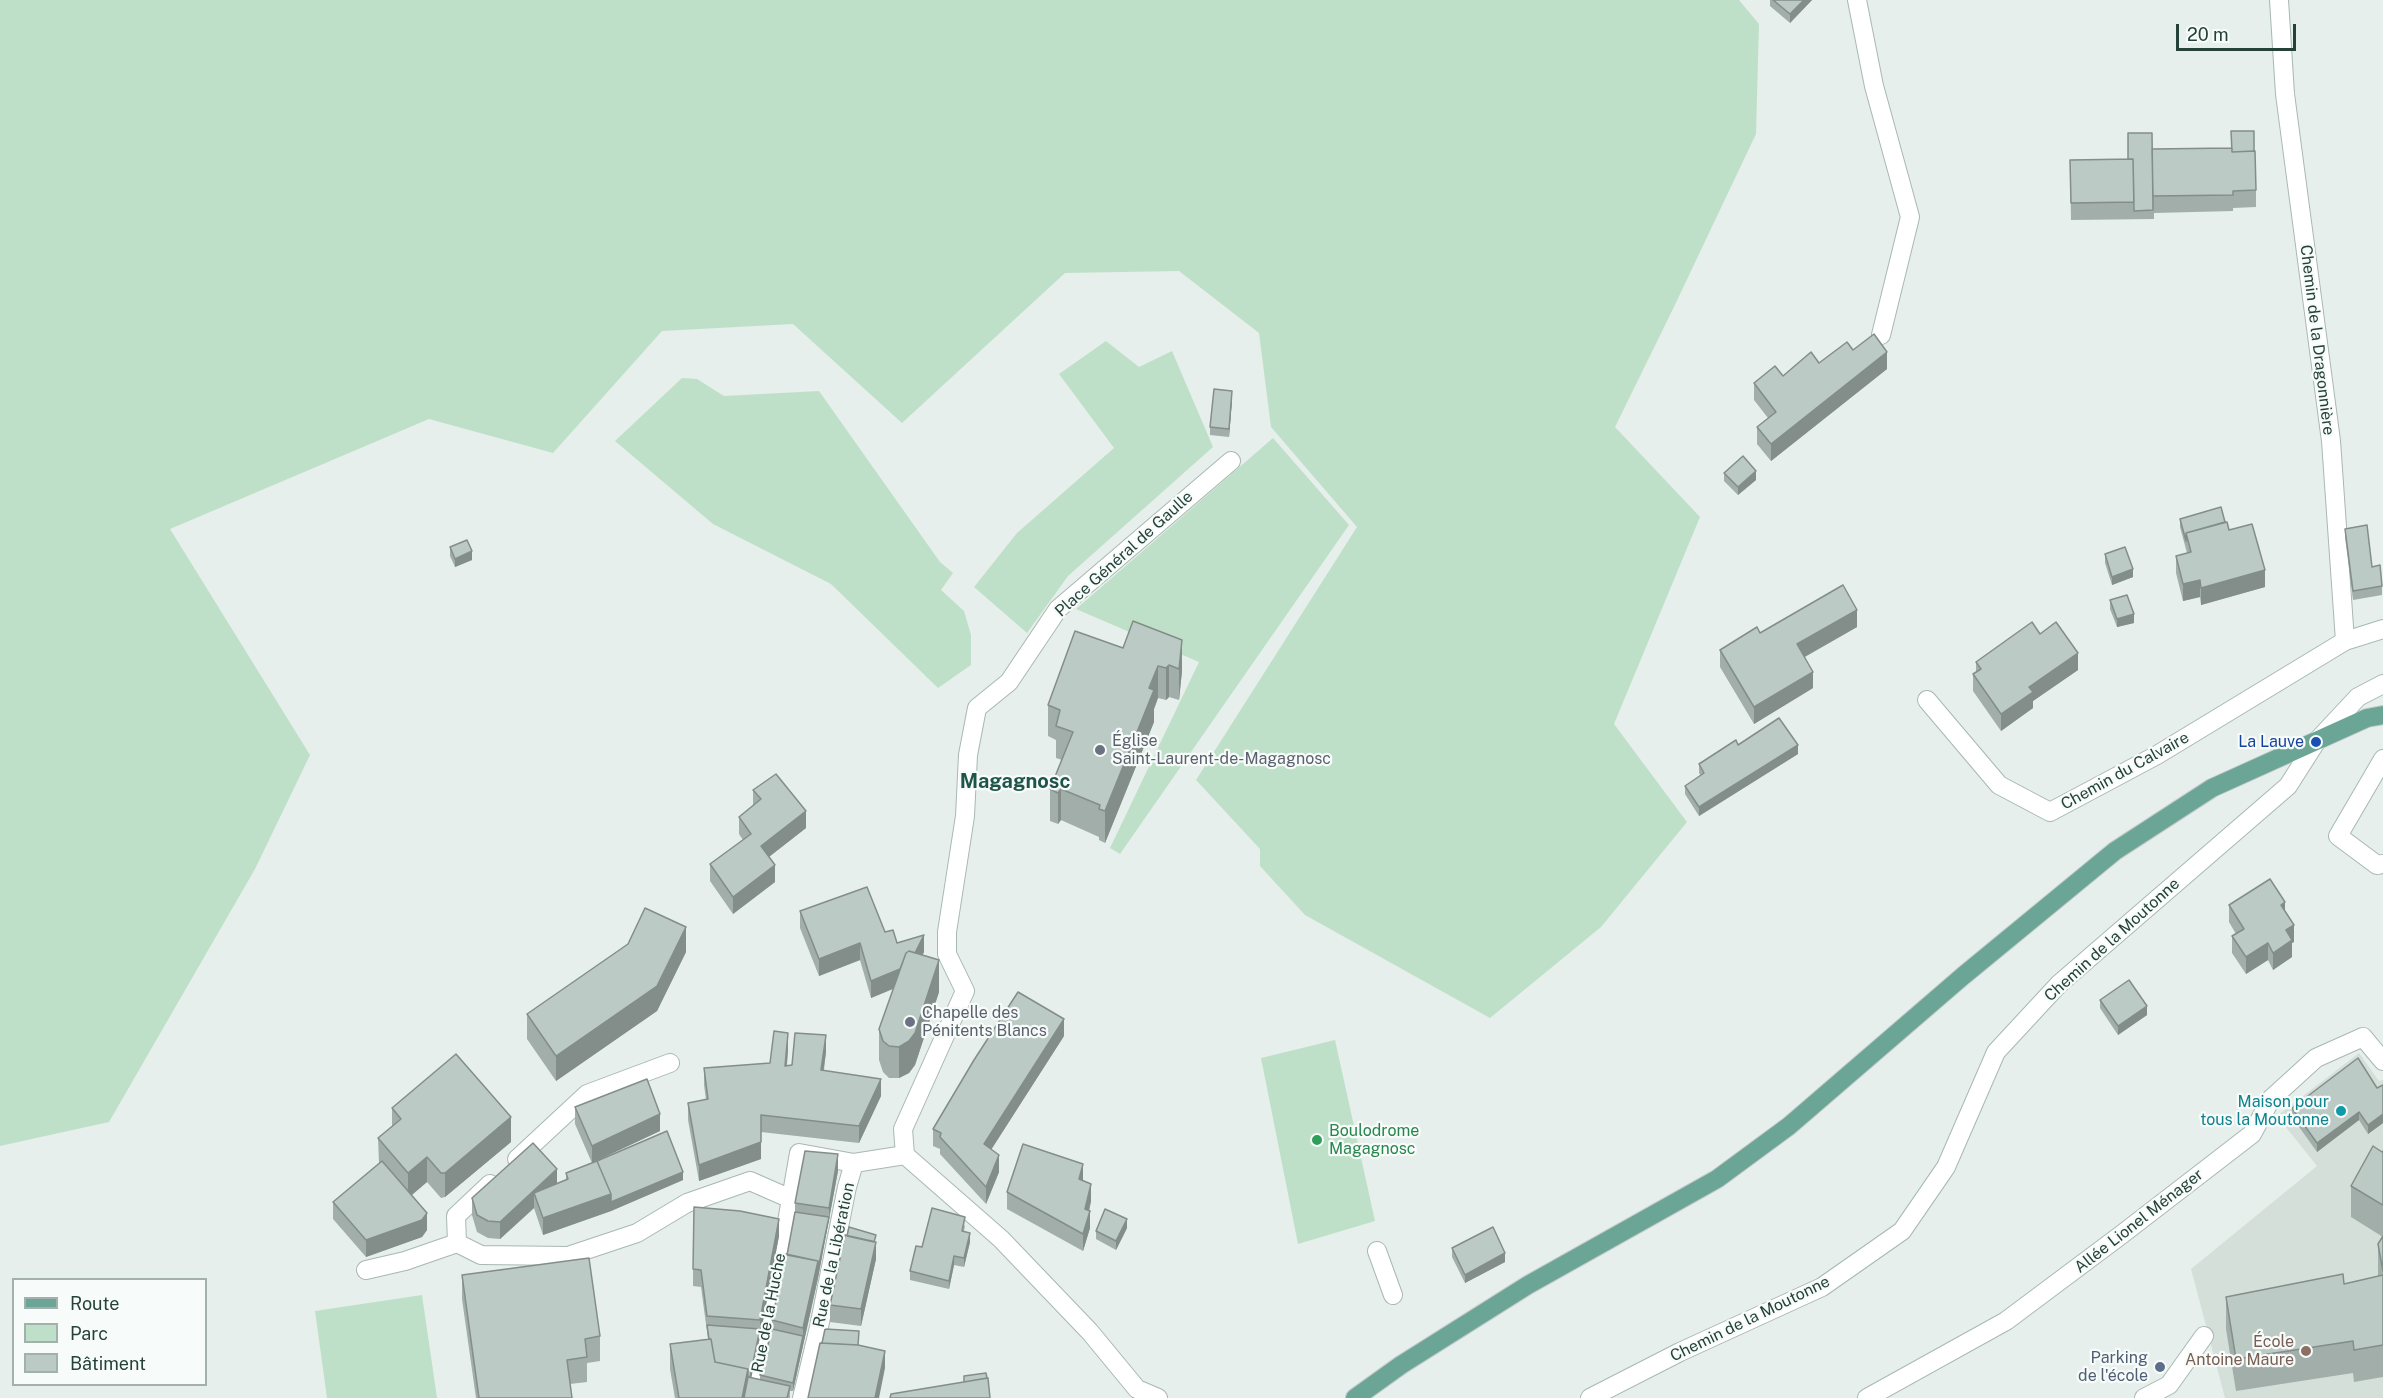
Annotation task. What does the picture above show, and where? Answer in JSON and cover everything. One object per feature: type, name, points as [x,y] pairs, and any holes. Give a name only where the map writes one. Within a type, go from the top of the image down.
[{"type":"main road","points":[[1355,1398],[1401,1365],[1528,1285],[1718,1179],[1790,1125],[1963,976],[2115,851],[2212,788],[2367,718],[2383,715]]},
{"type":"street","points":[[1857,0],[1874,86],[1910,217],[1881,335]]},
{"type":"street","name":"Chemin de la Dragonnière","points":[[2279,0],[2285,94],[2331,441],[2345,641]]},
{"type":"street","name":"Place Général de Gaulle","points":[[905,1155],[903,1129],[965,991],[947,954],[947,932],[965,816],[969,755],[977,708],[1009,682],[1058,609],[1231,461]]},
{"type":"street","points":[[2345,641],[2383,629]]},
{"type":"street","name":"Chemin du Calvaire","points":[[1927,700],[1999,785],[2050,812],[2157,755],[2345,641]]},
{"type":"street","points":[[2316,742],[2358,697],[2383,684]]},
{"type":"street","name":"Chemin de la Moutonne","points":[[1590,1398],[1680,1352],[1822,1287],[1902,1231],[1946,1167],[1996,1052],[2059,984],[2288,786],[2316,742]]},
{"type":"street","points":[[2383,759],[2338,836],[2378,865],[2383,864]]},
{"type":"street","name":"Allée Lionel Ménager","points":[[1867,1398],[2006,1321],[2121,1235],[2252,1134],[2271,1099],[2316,1058],[2363,1037],[2383,1061]]},
{"type":"street","points":[[457,1243],[456,1216],[587,1094],[670,1063]]},
{"type":"street","points":[[366,1270],[405,1262],[457,1243],[481,1255],[568,1256],[637,1233],[687,1203],[750,1181],[791,1199],[799,1154],[854,1163]]},
{"type":"street","points":[[905,1155],[1001,1239],[1090,1332],[1137,1389],[1158,1398]]},
{"type":"street","name":"Rue de la Libération","points":[[802,1398],[854,1163],[905,1155]]},
{"type":"street","name":"Rue de la Huche","points":[[791,1199],[770,1317],[754,1388],[793,1398]]},
{"type":"street","points":[[1377,1251],[1393,1295]]},
{"type":"street","points":[[2144,1398],[2169,1385],[2204,1336]]},
{"type":"shaded area","points":[[2359,1053],[2379,1081],[2383,1080],[2383,1398],[2225,1398],[2191,1269],[2317,1166],[2277,1116]]},
{"type":"green space","points":[[0,0],[1739,0],[1759,24],[1756,134],[1615,427],[1700,517],[1614,724],[1687,822],[1601,927],[1490,1018],[1305,915],[1260,866],[1260,849],[1196,780],[1357,527],[1271,427],[1259,333],[1179,271],[1065,273],[902,423],[793,324],[662,331],[553,453],[429,419],[170,529],[310,755],[255,869],[109,1122],[0,1146]]},
{"type":"green space","points":[[1106,341],[1139,367],[1172,351],[1213,447],[1068,576],[1027,633],[974,587],[1017,533],[1114,448],[1059,374]]},
{"type":"green space","points":[[682,378],[697,379],[724,396],[819,391],[940,562],[953,573],[941,590],[964,611],[971,635],[971,665],[938,688],[831,584],[713,524],[615,441]]},
{"type":"green space","points":[[1273,438],[1349,525],[1120,854],[1110,848],[1199,662],[1076,609]]},
{"type":"green space","name":"Boulodrome Magagnosc","points":[[1335,1040],[1375,1221],[1298,1244],[1261,1058]]},
{"type":"green space","points":[[422,1295],[437,1398],[327,1398],[315,1311]]},
{"type":"building","points":[[1773,0],[1804,0],[1790,14]]},
{"type":"building","points":[[2231,131],[2254,131],[2254,151],[2232,152]]},
{"type":"building","points":[[2128,133],[2152,133],[2153,210],[2134,211],[2133,159],[2128,159]]},
{"type":"building","points":[[2232,148],[2232,152],[2255,151],[2256,190],[2233,191],[2233,195],[2153,196],[2152,149]]},
{"type":"building","points":[[2133,159],[2134,202],[2071,203],[2070,160]]},
{"type":"building","points":[[1874,334],[1887,352],[1771,444],[1757,427],[1776,412],[1754,383],[1775,366],[1783,376],[1811,352],[1819,363],[1847,342],[1853,350]]},
{"type":"building","points":[[1214,389],[1232,391],[1229,429],[1210,427]]},
{"type":"building","points":[[1743,456],[1756,471],[1738,487],[1724,473]]},
{"type":"building","points":[[2221,507],[2225,522],[2186,533],[2186,541],[2180,519]]},
{"type":"building","points":[[2227,522],[2229,530],[2252,524],[2265,570],[2201,588],[2200,580],[2183,584],[2176,556],[2191,552],[2186,533]]},
{"type":"building","points":[[2367,525],[2372,567],[2380,565],[2382,586],[2353,591],[2345,529]]},
{"type":"building","points":[[467,540],[472,551],[455,559],[450,547]]},
{"type":"building","points":[[2125,547],[2133,569],[2112,577],[2105,554]]},
{"type":"building","points":[[1843,585],[1857,610],[1797,644],[1813,672],[1754,707],[1720,650],[1757,627],[1760,633]]},
{"type":"building","points":[[2127,595],[2134,614],[2117,619],[2110,600]]},
{"type":"building","name":"Église Saint-Laurent-de-Magagnosc","points":[[1133,621],[1182,640],[1179,669],[1169,665],[1166,668],[1158,666],[1149,688],[1154,690],[1105,811],[1099,809],[1100,805],[1061,789],[1058,793],[1050,789],[1073,732],[1056,726],[1060,710],[1048,705],[1075,631],[1123,648]]},
{"type":"building","points":[[2032,622],[2040,634],[2056,622],[2078,653],[2029,687],[2033,692],[2001,714],[1973,674],[1981,669],[1976,662]]},
{"type":"building","points":[[1779,718],[1798,745],[1699,807],[1685,786],[1704,773],[1699,764],[1736,740],[1738,745]]},
{"type":"building","points":[[776,774],[806,811],[761,846],[775,865],[733,897],[710,864],[751,834],[739,817],[761,799],[753,790]]},
{"type":"building","points":[[2270,879],[2285,902],[2281,905],[2294,925],[2286,930],[2292,940],[2273,953],[2268,943],[2246,957],[2232,936],[2244,929],[2229,905]]},
{"type":"building","points":[[867,887],[885,932],[893,930],[897,943],[924,935],[915,953],[909,951],[906,953],[900,969],[871,981],[860,943],[819,959],[800,911]]},
{"type":"building","points":[[645,908],[686,927],[657,986],[556,1056],[527,1014],[628,944]]},
{"type":"building","points":[[909,951],[939,960],[915,1033],[909,1041],[899,1047],[889,1046],[883,1041],[879,1029],[906,953]]},
{"type":"building","points":[[2129,980],[2147,1006],[2118,1026],[2100,1000]]},
{"type":"building","points":[[1018,992],[1064,1019],[984,1144],[999,1155],[986,1187],[940,1137],[941,1133],[933,1129]]},
{"type":"building","points":[[774,1031],[788,1033],[785,1066],[792,1065],[795,1033],[826,1035],[821,1070],[881,1079],[859,1126],[761,1115],[761,1142],[699,1165],[688,1103],[708,1099],[704,1068],[770,1063]]},
{"type":"building","points":[[456,1054],[511,1117],[445,1173],[441,1173],[427,1157],[408,1173],[378,1138],[401,1119],[392,1108]]},
{"type":"building","name":"Maison pour tous la Moutonne","points":[[2358,1058],[2377,1088],[2383,1085],[2383,1114],[2368,1125],[2359,1112],[2317,1143],[2292,1108]]},
{"type":"building","points":[[647,1079],[660,1114],[592,1146],[575,1107]]},
{"type":"building","points":[[667,1131],[683,1172],[611,1202],[611,1194],[597,1161]]},
{"type":"building","points":[[533,1143],[557,1169],[500,1222],[488,1221],[477,1215],[472,1198]]},
{"type":"building","points":[[1023,1144],[1083,1164],[1079,1179],[1091,1184],[1085,1209],[1090,1211],[1083,1234],[1007,1192]]},
{"type":"building","points":[[2373,1146],[2383,1151],[2383,1205],[2351,1186]]},
{"type":"building","points":[[805,1151],[838,1154],[829,1208],[795,1203]]},
{"type":"building","points":[[382,1161],[427,1213],[422,1220],[366,1240],[333,1202]]},
{"type":"building","points":[[597,1161],[611,1194],[543,1218],[534,1193],[568,1179],[566,1173]]},
{"type":"building","points":[[694,1207],[740,1211],[779,1219],[760,1320],[707,1316],[701,1270],[693,1269]]},
{"type":"building","points":[[932,1208],[965,1217],[962,1231],[970,1233],[964,1258],[954,1256],[949,1281],[910,1271],[916,1246],[922,1247]]},
{"type":"building","points":[[1105,1209],[1127,1219],[1116,1241],[1096,1231]]},
{"type":"building","points":[[795,1212],[829,1217],[818,1269],[818,1261],[787,1255]]},
{"type":"building","points":[[849,1227],[876,1235],[874,1242],[847,1236]]},
{"type":"building","points":[[1493,1227],[1505,1253],[1465,1275],[1452,1248]]},
{"type":"building","points":[[845,1235],[876,1242],[861,1309],[830,1305]]},
{"type":"building","points":[[2383,1236],[2383,1271],[2378,1244]]},
{"type":"building","points":[[786,1254],[818,1261],[803,1328],[772,1320]]},
{"type":"building","points":[[589,1258],[600,1336],[585,1339],[587,1357],[567,1360],[572,1398],[479,1398],[462,1275]]},
{"type":"building","points":[[2343,1274],[2344,1284],[2383,1275],[2383,1345],[2354,1350],[2353,1341],[2236,1359],[2226,1297]]},
{"type":"building","points":[[707,1325],[760,1329],[750,1377],[748,1377],[748,1369],[715,1362]]},
{"type":"building","points":[[772,1329],[803,1336],[793,1383],[760,1375]]},
{"type":"building","points":[[825,1329],[859,1331],[858,1345],[822,1343]]},
{"type":"building","points":[[711,1339],[715,1362],[748,1369],[742,1398],[679,1398],[670,1344]]},
{"type":"building","points":[[820,1343],[858,1345],[885,1351],[875,1398],[808,1398]]},
{"type":"building","points":[[986,1373],[987,1378],[964,1382],[964,1376]]},
{"type":"building","points":[[748,1377],[790,1386],[787,1398],[744,1398]]},
{"type":"building","points":[[988,1378],[990,1398],[890,1398],[891,1394]]},
{"type":"place","name":"La Lauve","points":[[2316,742]]},
{"type":"place","name":"Église Saint-Laurent-de-Magagnosc","points":[[1100,750]]},
{"type":"place","name":"Chapelle des Pénitents Blancs","points":[[910,1022]]},
{"type":"place","name":"Maison pour tous la Moutonne","points":[[2341,1111]]},
{"type":"place","name":"Boulodrome Magagnosc","points":[[1317,1140]]},
{"type":"place","name":"École Antoine Maure","points":[[2306,1351]]},
{"type":"place","name":"Parking de l'école","points":[[2160,1367]]},
{"type":"district","name":"Magagnosc","points":[[1015,782]]}]
